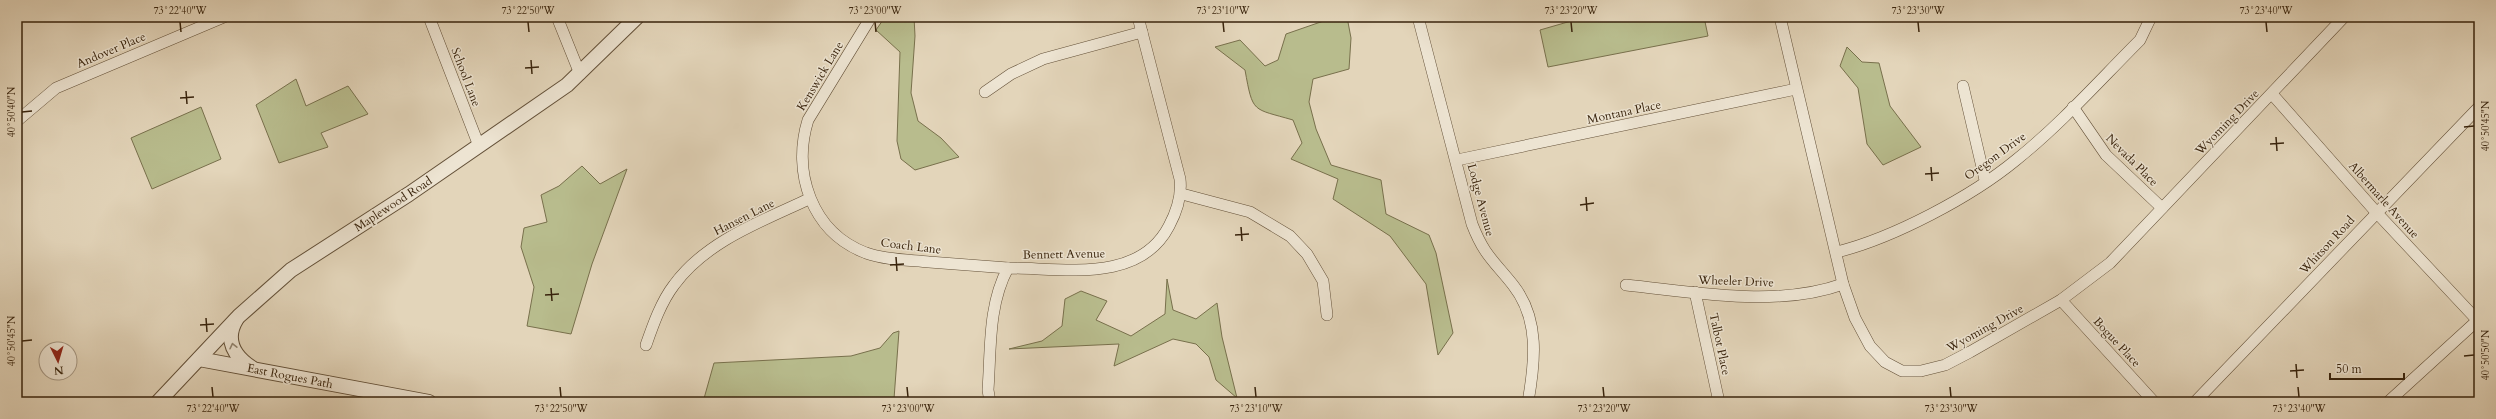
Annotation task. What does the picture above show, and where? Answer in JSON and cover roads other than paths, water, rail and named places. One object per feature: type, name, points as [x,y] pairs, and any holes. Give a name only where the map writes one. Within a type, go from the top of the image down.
[{"type":"street","name":"Andover Place","points":[[17,121],[56,88],[224,17]]},
{"type":"street","name":"School Lane","points":[[429,17],[479,146]]},
{"type":"street","points":[[557,17],[580,74]]},
{"type":"street","name":"Maplewood Road","points":[[158,402],[239,316],[291,270],[409,194],[566,86],[638,17]]},
{"type":"street","name":"Kenswick Lane","points":[[809,199],[801,161],[802,138],[808,120],[871,17]]},
{"type":"street","points":[[1138,17],[1166,120],[1182,194],[1250,212],[1290,236],[1307,254],[1323,281],[1327,315]]},
{"type":"street","name":"Lodge Avenue","points":[[1418,17],[1457,160],[1472,224],[1481,247],[1494,265],[1513,285],[1528,308],[1534,335],[1533,371],[1528,402]]},
{"type":"street","name":"Oregon Drive","points":[[1837,252],[1856,247],[1898,230],[1963,195],[2016,160],[2073,107],[2140,40],[2151,17]]},
{"type":"street","name":"Wyoming Drive","points":[[1784,18],[1796,89],[1837,252],[1843,284],[1855,318],[1870,346],[1885,362],[1902,371],[1921,371],[1945,365],[2061,300],[2110,263],[2344,17]]},
{"type":"street","points":[[985,92],[1011,74],[1043,59],[1142,32]]},
{"type":"street","points":[[1964,86],[1986,180]]},
{"type":"street","name":"Montana Place","points":[[1457,160],[1796,89]]},
{"type":"street","name":"Albermarle Avenue","points":[[2272,94],[2376,212],[2478,320]]},
{"type":"street","name":"Whitson Road","points":[[2196,402],[2479,106]]},
{"type":"street","name":"Nevada Place","points":[[2073,107],[2106,155],[2162,208]]},
{"type":"street","name":"Bennett Avenue","points":[[990,402],[988,390],[993,313],[1001,282],[1008,268],[1103,269],[1124,264],[1145,255],[1163,238],[1182,194]]},
{"type":"street","name":"Coach Lane","points":[[809,199],[830,228],[847,243],[866,253],[895,260],[1008,268]]},
{"type":"street","name":"Hansen Lane","points":[[646,345],[653,325],[674,285],[692,264],[736,234],[809,199]]},
{"type":"street","name":"Wheeler Drive","points":[[1626,285],[1695,292],[1797,296],[1820,292],[1843,284]]},
{"type":"street","name":"Talbot Place","points":[[1695,292],[1719,402]]},
{"type":"street","name":"Bogue Place","points":[[2061,300],[2154,402]]},
{"type":"street","points":[[239,316],[232,328],[232,345],[237,356],[252,369]]},
{"type":"street","points":[[2388,402],[2478,320]]},
{"type":"street","name":"East Rogues Path","points":[[199,359],[429,402]]}]
